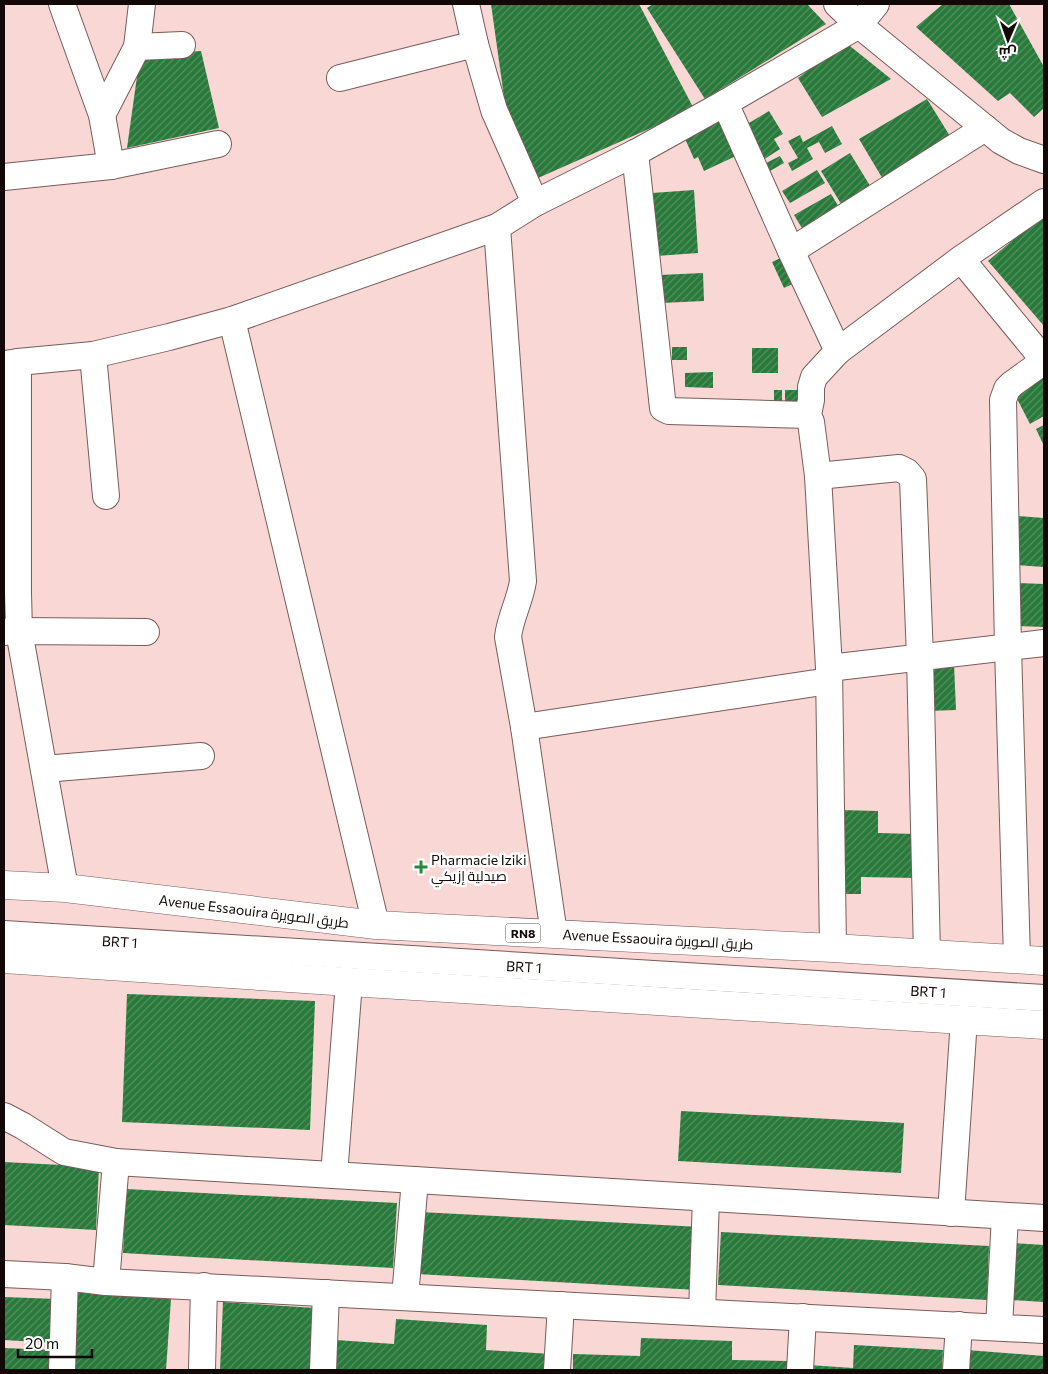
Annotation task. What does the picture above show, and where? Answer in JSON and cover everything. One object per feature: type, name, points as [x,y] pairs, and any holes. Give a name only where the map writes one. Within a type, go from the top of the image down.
[{"type":"main road","name":"Avenue Essaouira طريق الصويرة","points":[[4,885],[65,888],[376,925],[833,948],[1044,961]]},
{"type":"main road","points":[[4,959],[1044,1025]]},
{"type":"street","points":[[62,4],[102,115],[111,166]]},
{"type":"street","points":[[102,115],[138,48],[142,4]]},
{"type":"street","points":[[466,4],[494,110],[535,203]]},
{"type":"street","points":[[837,4],[859,25],[1001,141],[1018,151],[1044,160]]},
{"type":"street","points":[[65,888],[44,769],[12,631],[18,593],[11,363],[92,355],[232,320],[497,227],[535,203],[635,153],[725,103],[859,25],[876,4]]},
{"type":"street","points":[[340,78],[476,44]]},
{"type":"street","points":[[138,48],[182,45]]},
{"type":"street","points":[[725,103],[838,351]]},
{"type":"street","points":[[791,251],[985,128]]},
{"type":"street","points":[[4,177],[111,166],[218,144]]},
{"type":"street","points":[[635,153],[663,408],[669,411],[808,415]]},
{"type":"street","points":[[833,948],[829,675],[818,476],[811,422],[808,415],[812,400],[811,387],[814,377],[838,351],[961,259],[1044,202]]},
{"type":"street","points":[[497,227],[523,570],[522,592],[509,625],[508,637],[524,727],[554,934]]},
{"type":"street","points":[[961,259],[1044,361],[1012,384],[1007,389],[1003,400],[1017,959]]},
{"type":"street","points":[[232,320],[376,925]]},
{"type":"street","points":[[92,355],[106,496]]},
{"type":"street","points":[[818,476],[899,468],[907,472],[913,479],[920,657],[927,954]]},
{"type":"street","points":[[12,631],[146,632]]},
{"type":"street","points":[[524,727],[829,675],[920,657],[1044,643]]},
{"type":"street","points":[[44,769],[201,756]]},
{"type":"street","name":"BRT 1","points":[[4,934],[1044,998]]},
{"type":"street","points":[[334,1175],[349,982]]},
{"type":"street","points":[[952,1213],[964,1019]]},
{"type":"street","points":[[4,1116],[64,1152],[116,1162],[1044,1218]]},
{"type":"street","points":[[106,1282],[116,1162]]},
{"type":"street","points":[[405,1298],[415,1180]]},
{"type":"street","points":[[702,1312],[706,1198]]},
{"type":"street","points":[[999,1327],[1005,1216]]},
{"type":"street","points":[[4,1274],[65,1277],[106,1282],[326,1294],[1044,1330]]},
{"type":"street","points":[[62,1370],[65,1277]]},
{"type":"street","points":[[202,1370],[204,1286]]},
{"type":"street","points":[[323,1370],[326,1294]]},
{"type":"street","points":[[557,1370],[561,1305]]},
{"type":"street","points":[[800,1370],[803,1317]]},
{"type":"street","points":[[956,1370],[959,1326]]},
{"type":"building","points":[[491,4],[639,4],[694,109],[538,178],[505,104]]},
{"type":"building","points":[[653,4],[807,4],[826,24],[705,99],[647,8]]},
{"type":"building","points":[[943,4],[1009,4],[1044,67],[1044,108],[1034,117],[1010,93],[998,101],[916,27]]},
{"type":"building","points":[[845,42],[891,79],[822,117],[798,78]]},
{"type":"building","points":[[201,51],[219,128],[127,148],[140,55]]},
{"type":"building","points":[[927,99],[953,141],[884,181],[859,139]]},
{"type":"building","points":[[769,111],[783,134],[774,139],[780,149],[763,160],[744,126]]},
{"type":"building","points":[[720,117],[738,155],[704,171],[698,157],[694,159],[683,134]]},
{"type":"building","points":[[832,126],[842,144],[825,153],[819,142],[807,148],[813,159],[792,171],[788,163],[798,158],[788,141],[800,135],[803,142]]},
{"type":"building","points":[[850,153],[872,189],[843,207],[821,171]]},
{"type":"building","points":[[780,156],[784,163],[770,171],[766,163]]},
{"type":"building","points":[[817,170],[825,183],[790,203],[782,191]]},
{"type":"building","points":[[694,190],[698,253],[656,256],[652,193]]},
{"type":"building","points":[[831,194],[842,212],[805,233],[794,215]]},
{"type":"building","points":[[1044,214],[1044,326],[988,261]]},
{"type":"building","points":[[785,256],[797,282],[784,288],[772,262]]},
{"type":"building","points":[[703,273],[704,301],[661,303],[660,275]]},
{"type":"building","points":[[672,347],[687,347],[687,360],[672,360]]},
{"type":"building","points":[[752,348],[778,348],[778,373],[752,373]]},
{"type":"building","points":[[11,369],[6,621],[4,620],[4,370]]},
{"type":"building","points":[[713,372],[713,388],[685,387],[685,373]]},
{"type":"building","points":[[1044,375],[1044,416],[1030,424],[1013,391]]},
{"type":"building","points":[[774,390],[782,390],[782,404],[774,404]]},
{"type":"building","points":[[785,390],[798,390],[798,408],[785,408]]},
{"type":"building","points":[[1044,425],[1044,446],[1036,429]]},
{"type":"building","points":[[1018,516],[1044,518],[1044,567],[1016,565]]},
{"type":"building","points":[[1018,583],[1044,584],[1044,627],[1017,626]]},
{"type":"building","points":[[954,664],[956,710],[928,711],[925,666]]},
{"type":"building","points":[[840,810],[878,811],[878,833],[915,834],[915,878],[861,877],[861,894],[840,894]]},
{"type":"building","points":[[127,994],[315,1001],[310,1130],[122,1122]]},
{"type":"building","points":[[681,1111],[904,1123],[901,1173],[678,1161]]},
{"type":"building","points":[[4,1162],[99,1167],[96,1230],[4,1225]]},
{"type":"building","points":[[126,1189],[397,1203],[393,1268],[123,1253]]},
{"type":"building","points":[[420,1212],[700,1227],[697,1290],[417,1274]]},
{"type":"building","points":[[721,1232],[989,1246],[987,1300],[718,1285]]},
{"type":"building","points":[[1011,1243],[1044,1245],[1044,1302],[1010,1300]]},
{"type":"building","points":[[76,1292],[171,1299],[166,1370],[71,1370]]},
{"type":"building","points":[[4,1297],[56,1299],[53,1343],[4,1340]]},
{"type":"building","points":[[223,1302],[315,1308],[312,1370],[220,1370]]},
{"type":"building","points":[[396,1319],[487,1325],[486,1350],[551,1354],[550,1370],[335,1370],[336,1340],[394,1344]]},
{"type":"building","points":[[641,1338],[732,1341],[732,1360],[787,1361],[787,1370],[573,1370],[573,1354],[640,1356]]},
{"type":"building","points":[[854,1345],[943,1350],[942,1370],[809,1370],[809,1365],[853,1368]]},
{"type":"building","points":[[4,1348],[54,1350],[53,1370],[4,1370]]},
{"type":"building","points":[[967,1350],[1044,1356],[1044,1370],[965,1370]]},
{"type":"place","name":"Pharmacie Iziki صيدلية إزيكي","points":[[421,867]]}]
